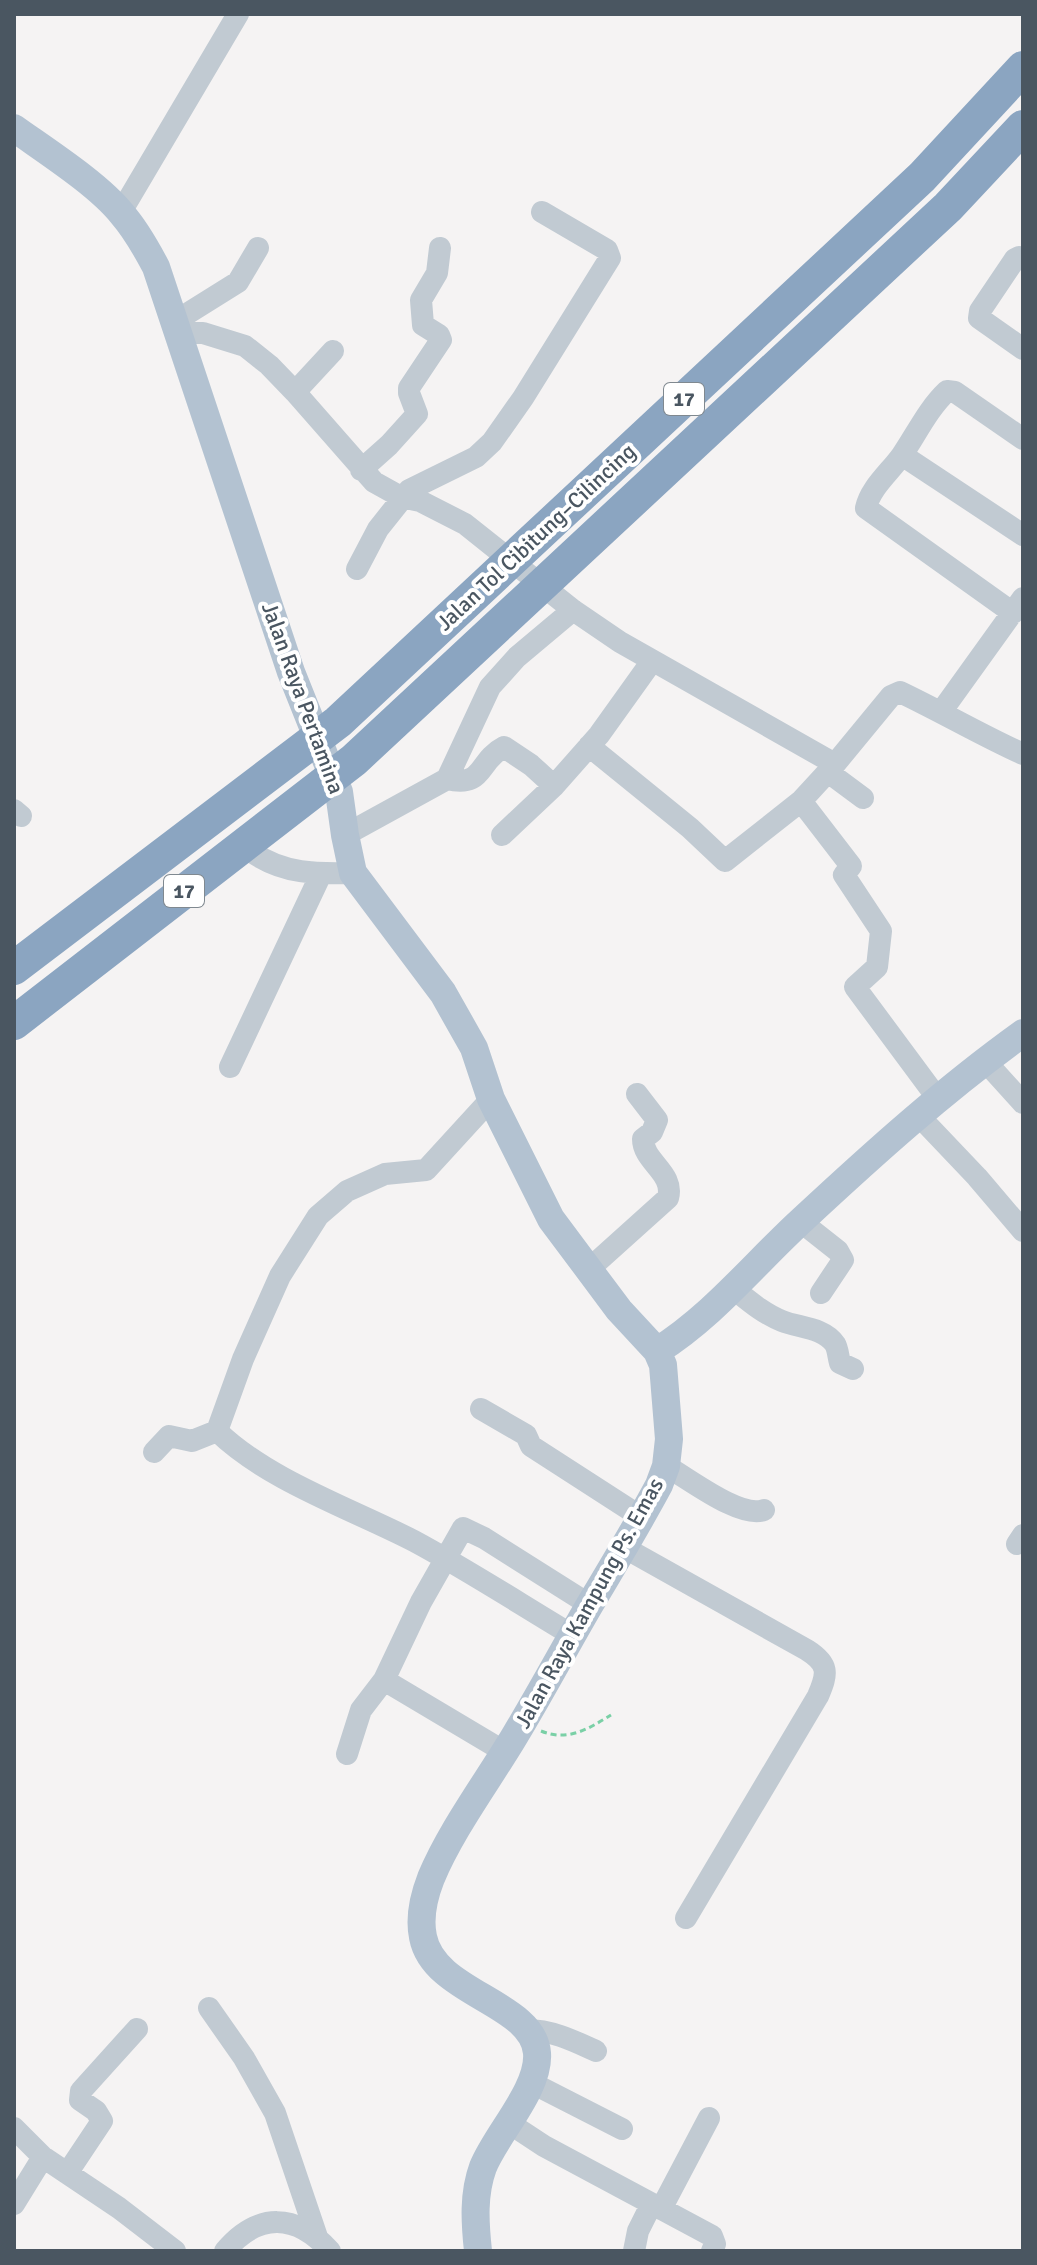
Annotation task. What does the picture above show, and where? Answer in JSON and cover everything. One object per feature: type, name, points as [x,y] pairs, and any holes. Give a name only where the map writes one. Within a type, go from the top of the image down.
[{"type":"highway","name":"Jalan Tol Cibitung–Cilincing","points":[[14,968],[338,722],[922,177],[1023,68]]},
{"type":"highway","name":"Jalan Tol Cibitung–Cilincing","points":[[14,1023],[354,760],[948,207],[1023,127]]},
{"type":"main road","name":"Jalan Raya Pertamina","points":[[14,128],[121,212],[143,242],[156,267],[291,672],[339,792],[353,873],[443,993],[474,1048],[491,1099],[551,1219],[619,1310],[657,1351]]},
{"type":"main road","points":[[657,1351],[685,1333],[734,1289],[800,1221],[928,1107],[1023,1033]]},
{"type":"main road","name":"Jalan Raya Kampung Ps. Emas","points":[[527,2030],[497,2005],[438,1968],[427,1954],[421,1913],[432,1877],[625,1548],[666,1466],[669,1439],[667,1396],[663,1365],[657,1351]]},
{"type":"main road","points":[[478,2251],[475,2214],[479,2178],[530,2082],[537,2050],[527,2030]]},
{"type":"street","points":[[121,212],[238,14]]},
{"type":"street","points":[[357,569],[378,529],[401,497],[413,487],[485,451],[523,398],[610,258],[607,250],[542,212]]},
{"type":"street","points":[[176,327],[238,282],[258,248]]},
{"type":"street","points":[[361,470],[417,414],[409,388],[441,340],[439,335],[423,325],[421,300],[437,273],[440,248]]},
{"type":"street","points":[[1023,258],[1015,259],[980,311],[979,318],[1023,349]]},
{"type":"street","points":[[176,327],[245,346],[295,392],[374,482],[465,524],[573,610],[831,768],[863,798]]},
{"type":"street","points":[[295,392],[333,351]]},
{"type":"street","points":[[941,712],[1018,606],[869,513],[866,508],[870,496],[902,455],[928,414],[951,390],[1023,439]]},
{"type":"street","points":[[902,455],[1023,535]]},
{"type":"street","points":[[345,835],[447,779],[490,687],[517,657],[573,610]]},
{"type":"street","points":[[502,835],[554,786],[589,746],[652,661]]},
{"type":"street","points":[[589,746],[690,828],[725,861],[801,801],[891,696],[900,692],[975,733],[1023,754]]},
{"type":"street","points":[[447,779],[470,781],[504,747],[531,765],[554,786]]},
{"type":"street","points":[[801,801],[851,866],[844,875],[881,931],[877,967],[855,987],[928,1107],[977,1177],[1023,1231]]},
{"type":"street","points":[[252,852],[279,867],[321,874],[353,873]]},
{"type":"street","points":[[230,1067],[321,874]]},
{"type":"street","points":[[985,1061],[1023,1103]]},
{"type":"street","points":[[588,1270],[668,1198],[668,1180],[643,1146],[643,1139],[652,1132],[657,1120],[637,1094]]},
{"type":"street","points":[[154,1452],[169,1436],[176,1435],[192,1441],[217,1431],[243,1359],[280,1276],[318,1216],[347,1191],[385,1174],[426,1170],[491,1099]]},
{"type":"street","points":[[800,1221],[838,1251],[843,1260],[821,1293]]},
{"type":"street","points":[[734,1289],[781,1321],[803,1325],[825,1336],[837,1349],[840,1363],[853,1369]]},
{"type":"street","points":[[481,1409],[526,1435],[531,1446],[641,1517]]},
{"type":"street","points":[[217,1431],[240,1450],[292,1481],[445,1558],[572,1635]]},
{"type":"street","points":[[666,1466],[731,1505],[756,1513],[764,1510]]},
{"type":"street","points":[[347,1754],[361,1710],[384,1680],[463,1528],[468,1528],[590,1605]]},
{"type":"street","points":[[625,1548],[821,1658],[825,1668],[825,1679],[818,1696],[686,1918]]},
{"type":"street","points":[[384,1680],[505,1752]]},
{"type":"street","points":[[209,2008],[244,2058],[275,2113],[323,2244]]},
{"type":"street","points":[[68,2172],[102,2121],[96,2111],[80,2100],[81,2091],[137,2029]]},
{"type":"street","points":[[527,2030],[542,2030],[596,2051]]},
{"type":"street","points":[[530,2082],[622,2129]]},
{"type":"street","points":[[634,2251],[634,2242],[709,2118]]},
{"type":"street","points":[[509,2123],[544,2146],[712,2236],[715,2244],[712,2251]]},
{"type":"street","points":[[14,2128],[43,2157],[175,2251]]},
{"type":"street","points":[[14,2204],[43,2157]]},
{"type":"street","points":[[225,2251],[236,2238],[255,2225],[269,2221],[295,2226],[323,2244]]},
{"type":"path","points":[[522,1723],[555,1737],[581,1733],[611,1715]]}]
